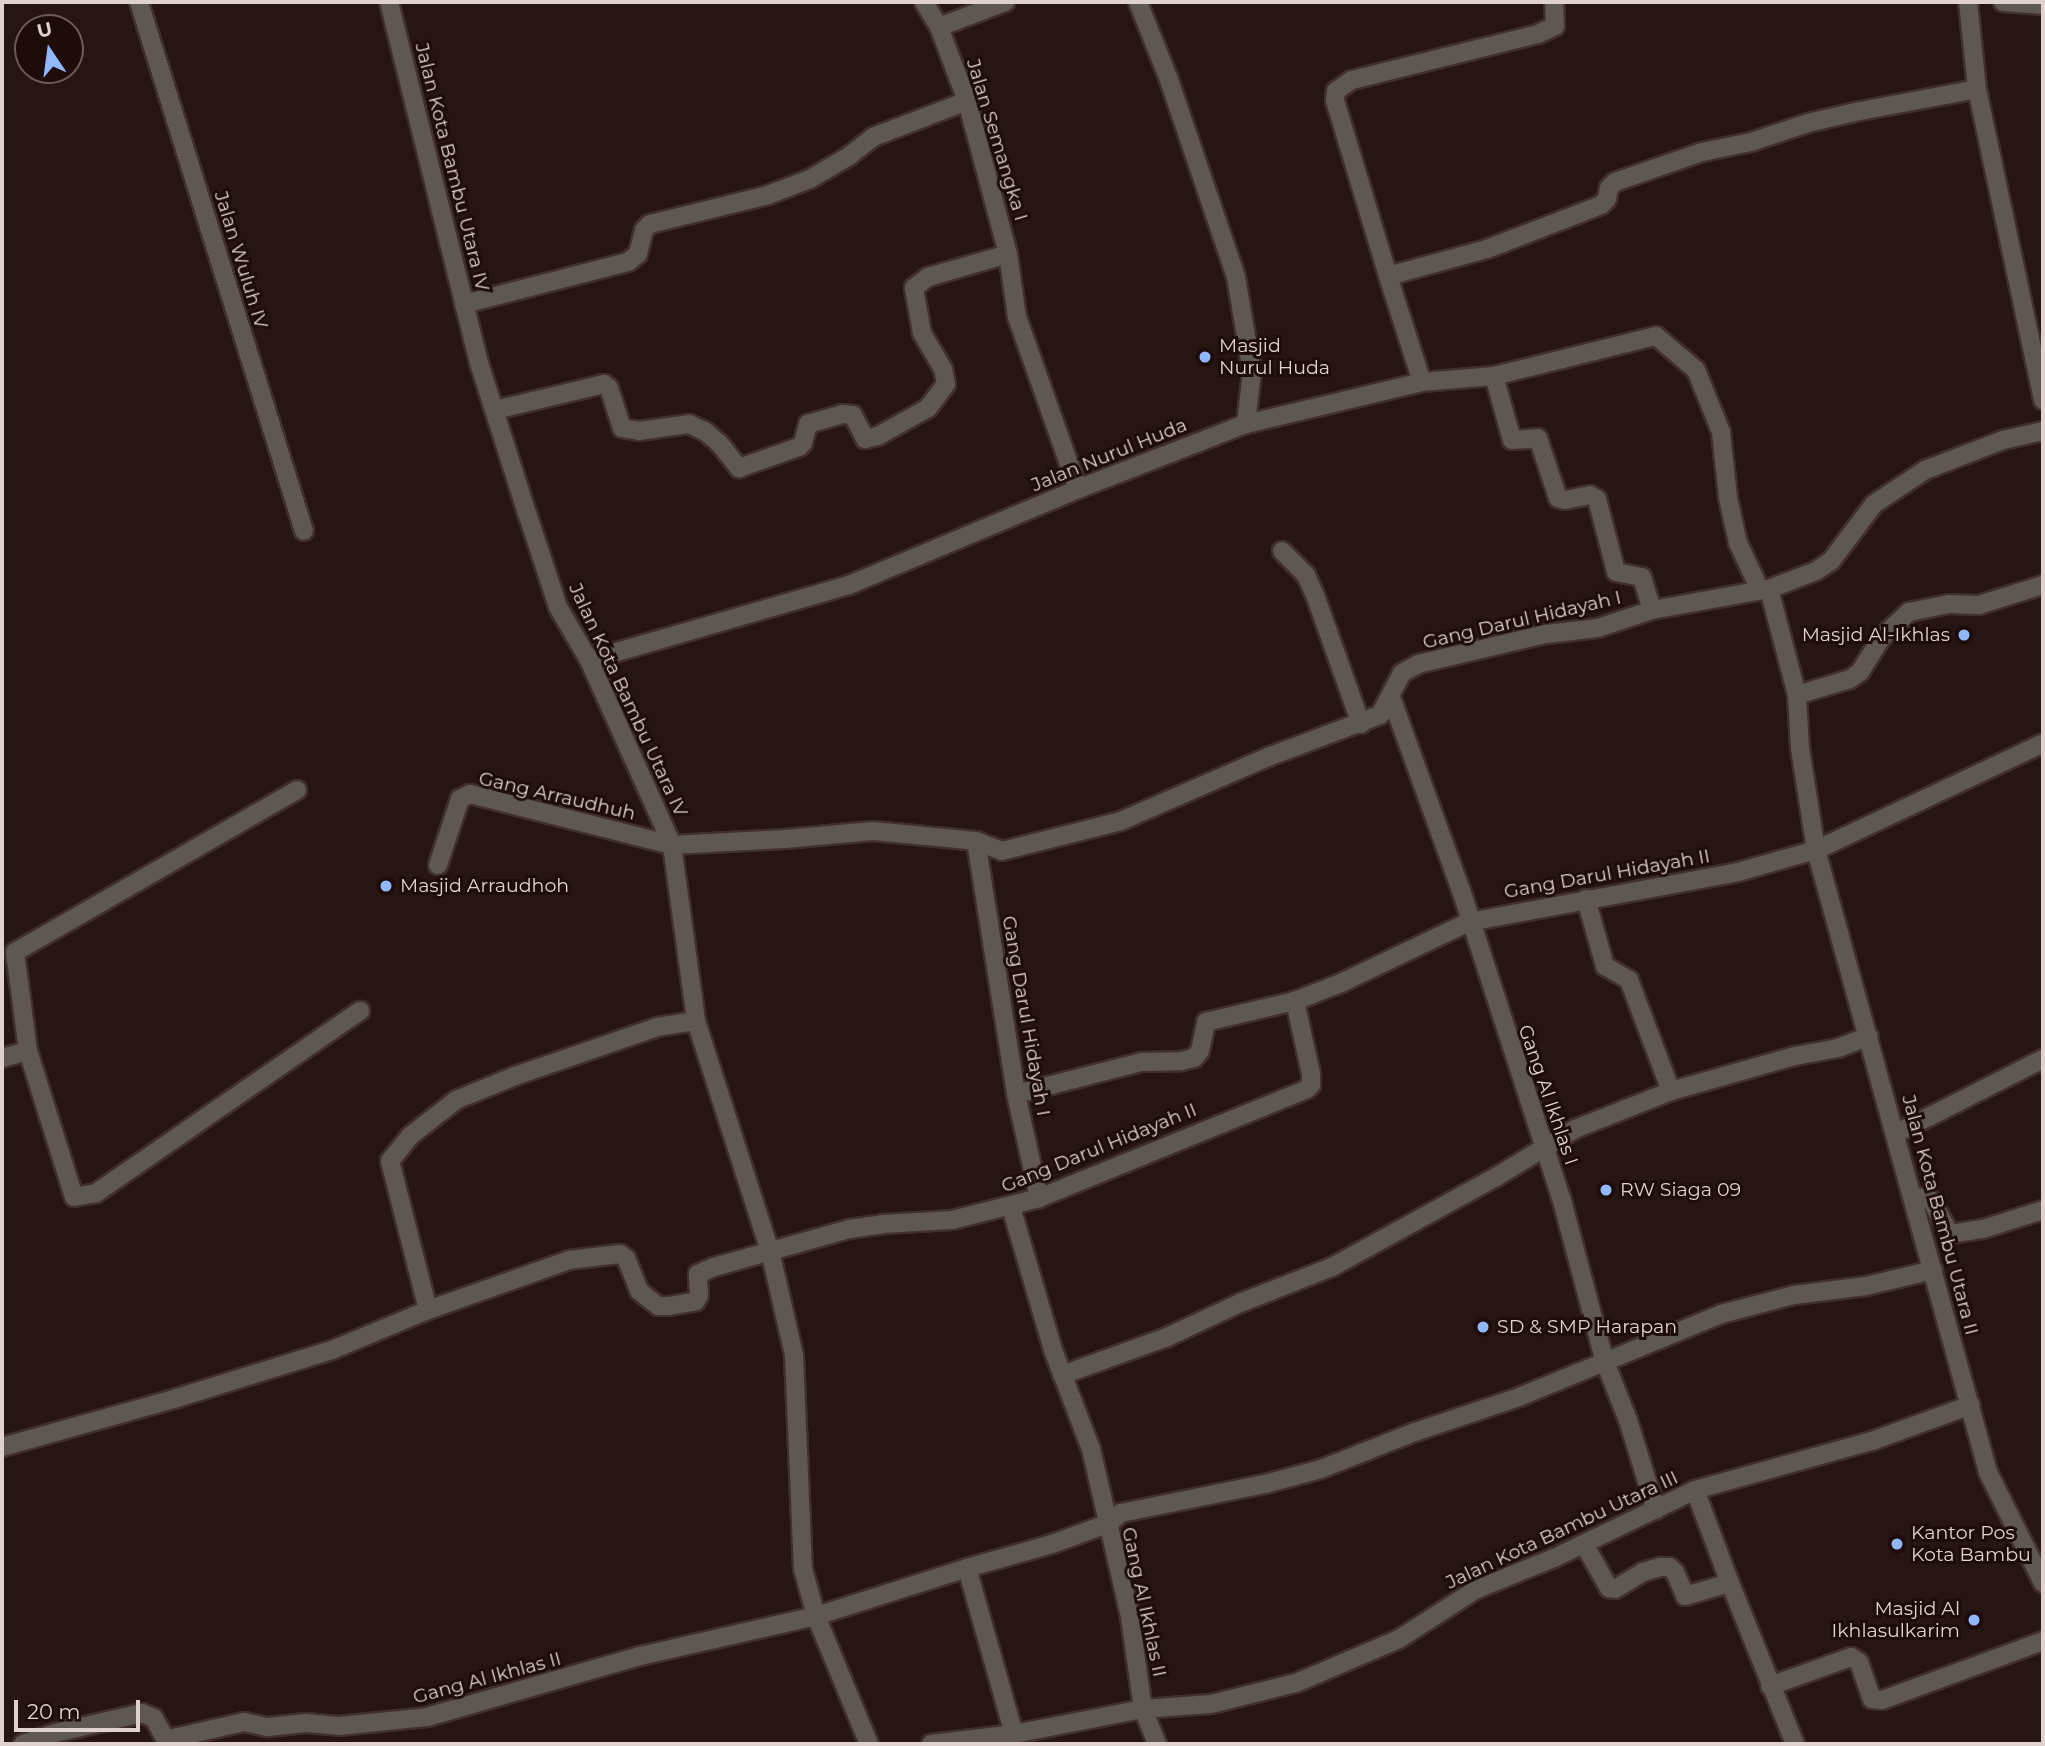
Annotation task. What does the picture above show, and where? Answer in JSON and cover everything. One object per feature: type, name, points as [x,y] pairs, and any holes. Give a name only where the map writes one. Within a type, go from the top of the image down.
[{"type":"street","name":"Jalan Wuluh IV","points":[[139,2],[304,531]]},
{"type":"street","name":"Jalan Kota Bambu Utara IV","points":[[389,2],[464,304],[558,607],[589,660],[672,845],[696,1021],[770,1251],[794,1355],[803,1569],[816,1616],[869,1744]]},
{"type":"street","name":"Jalan Semangka I","points":[[924,2],[939,27],[967,101],[1008,254],[1017,317],[1078,489]]},
{"type":"street","points":[[939,27],[1005,2]]},
{"type":"street","points":[[1138,2],[1168,77],[1236,276],[1252,372],[1246,424]]},
{"type":"street","points":[[1422,382],[1335,100],[1336,91],[1352,80],[1538,34],[1555,26],[1553,2]]},
{"type":"street","points":[[1968,2],[1977,89],[2043,400]]},
{"type":"street","points":[[2003,2],[2043,5]]},
{"type":"street","points":[[1388,276],[1486,249],[1601,205],[1608,200],[1609,188],[1615,182],[1702,152],[1751,142],[1808,123],[1860,111],[1977,89]]},
{"type":"street","points":[[464,304],[628,262],[638,254],[644,230],[650,224],[768,195],[810,178],[849,156],[873,137],[967,101]]},
{"type":"street","points":[[495,410],[604,384],[609,388],[622,428],[639,431],[689,425],[706,432],[720,444],[739,468],[799,447],[803,443],[807,424],[842,414],[853,415],[865,439],[878,436],[928,408],[946,384],[943,369],[922,333],[914,288],[928,277],[1008,254]]},
{"type":"street","name":"Jalan Nurul Huda","points":[[589,660],[849,585],[1078,489],[1246,424],[1422,382],[1494,376],[1656,336],[1696,370],[1721,432],[1728,498],[1738,543],[1764,589]]},
{"type":"street","points":[[1494,376],[1512,440],[1538,438],[1559,498],[1565,500],[1590,495],[1597,499],[1616,572],[1642,577],[1652,610]]},
{"type":"street","name":"Gang Darul Hidayah I","points":[[672,845],[873,831],[976,841],[1002,851],[1121,821],[1268,757],[1380,715],[1402,673],[1418,664],[1546,634],[1598,628],[1652,610],[1764,589],[1825,567],[1874,504],[1925,470],[2003,440],[2043,431]]},
{"type":"street","points":[[1282,551],[1306,575],[1361,724]]},
{"type":"street","points":[[1797,695],[1850,679],[1860,672],[1882,637],[1909,612],[1949,604],[1979,606],[2043,584]]},
{"type":"street","name":"Jalan Kota Bambu Utara II","points":[[1764,589],[1797,695],[1800,748],[1816,850],[1989,1472],[2043,1583]]},
{"type":"street","name":"Gang Al Ikhlas I","points":[[1391,696],[1461,891],[1544,1146],[1605,1362],[1628,1420],[1656,1510]]},
{"type":"street","name":"Gang Darul Hidayah II","points":[[1016,1094],[1142,1062],[1194,1058],[1200,1051],[1206,1022],[1295,1001],[1341,983],[1469,922],[1738,872],[1816,850],[2043,743]]},
{"type":"street","points":[[297,790],[19,947],[14,959],[28,1051],[74,1197],[96,1193],[360,1011]]},
{"type":"street","name":"Gang Arraudhuh","points":[[438,865],[460,799],[470,794],[672,845]]},
{"type":"street","name":"Gang Darul Hidayah I","points":[[976,841],[1016,1094],[1040,1198]]},
{"type":"street","points":[[1586,899],[1605,967],[1629,979],[1671,1091]]},
{"type":"street","name":"Gang Darul Hidayah II","points":[[428,1310],[569,1260],[620,1254],[626,1258],[639,1292],[658,1306],[682,1304],[696,1301],[699,1295],[696,1279],[704,1271],[770,1251],[849,1229],[952,1220],[1040,1198],[1195,1132],[1307,1089],[1311,1085],[1311,1074],[1295,1001]]},
{"type":"street","points":[[2,1447],[142,1408],[332,1349],[428,1310],[390,1161],[410,1136],[456,1100],[515,1076],[657,1027],[696,1021]]},
{"type":"street","points":[[1062,1375],[1165,1338],[1240,1303],[1332,1267],[1496,1177],[1575,1129],[1671,1091],[1838,1048],[1869,1036]]},
{"type":"street","points":[[2,1058],[28,1051]]},
{"type":"street","points":[[1896,1133],[2043,1059]]},
{"type":"street","points":[[1913,1196],[1931,1200],[1950,1234],[1983,1228],[2043,1210]]},
{"type":"street","points":[[1011,1207],[1062,1375],[1091,1449],[1109,1523],[1121,1513],[1265,1484],[1321,1469],[1415,1432],[1519,1397],[1721,1314],[1794,1295],[1866,1286],[1933,1270]]},
{"type":"street","name":"Jalan Kota Bambu Utara III","points":[[931,1744],[1014,1734],[1143,1709],[1212,1704],[1296,1683],[1399,1639],[1475,1590],[1584,1544],[1695,1490],[1872,1441],[1971,1405]]},
{"type":"street","points":[[1695,1490],[1795,1744]]},
{"type":"street","name":"Gang Al Ikhlas II","points":[[23,1744],[55,1732],[142,1713],[154,1718],[164,1737],[169,1739],[244,1722],[268,1727],[306,1723],[339,1726],[405,1721],[591,1673],[640,1657],[816,1616],[1052,1544],[1109,1523],[1130,1617],[1143,1709],[1157,1744]]},
{"type":"street","points":[[1584,1544],[1609,1588],[1615,1589],[1643,1572],[1661,1567],[1669,1567],[1675,1572],[1685,1596],[1730,1583]]},
{"type":"street","points":[[967,1568],[1014,1734]]},
{"type":"street","points":[[1770,1686],[1851,1657],[1859,1662],[1872,1699],[1882,1700],[2043,1641]]},
{"type":"place","name":"Masjid Nurul Huda","points":[[1205,357]]},
{"type":"place","name":"Masjid Al-Ikhlas","points":[[1964,635]]},
{"type":"place","name":"Masjid Arraudhoh","points":[[386,886]]},
{"type":"place","name":"RW Siaga 09","points":[[1606,1190]]},
{"type":"place","name":"SD & SMP Harapan","points":[[1483,1327]]},
{"type":"place","name":"Kantor Pos Kota Bambu","points":[[1897,1544]]},
{"type":"place","name":"Masjid Al Ikhlasulkarim","points":[[1974,1620]]}]
